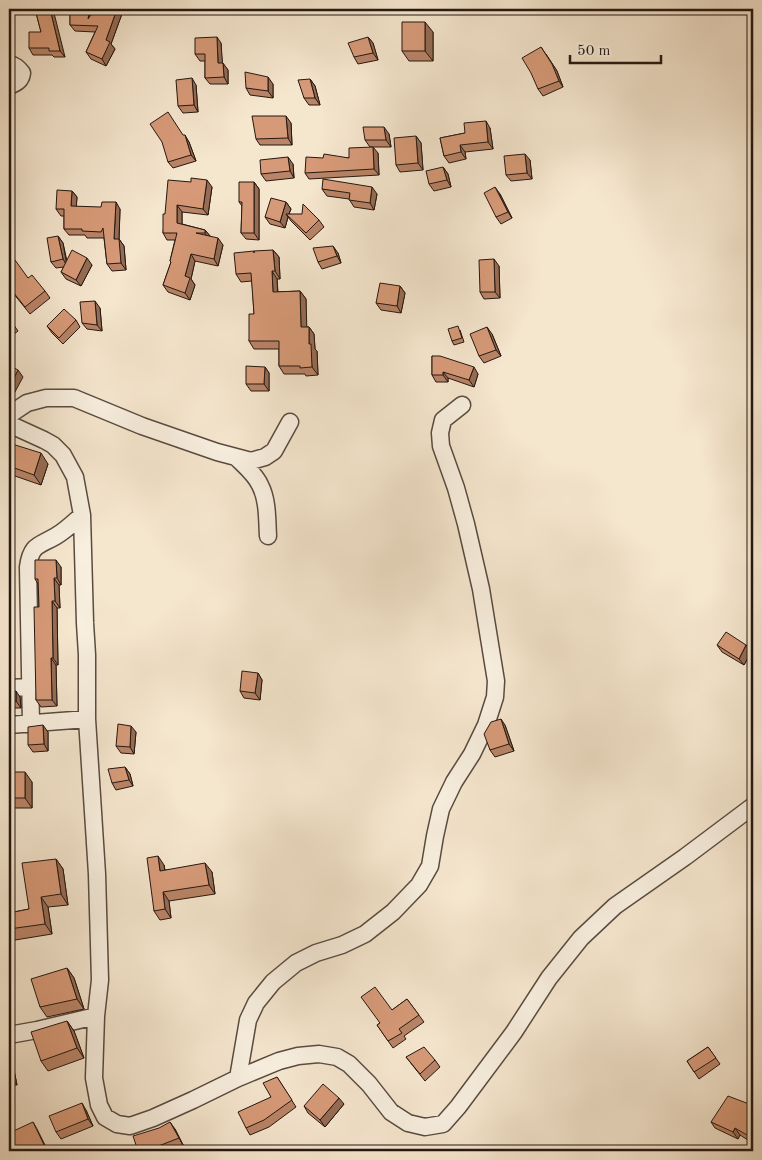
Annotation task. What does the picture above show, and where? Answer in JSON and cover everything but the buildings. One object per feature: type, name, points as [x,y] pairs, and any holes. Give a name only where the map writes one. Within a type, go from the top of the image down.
[{"type":"street","points":[[9,64],[18,68],[22,73],[21,78],[16,84],[9,86]]},
{"type":"street","points":[[9,414],[27,403],[46,398],[74,398],[142,426],[251,461],[265,457],[274,451],[290,422]]},
{"type":"street","points":[[238,1078],[248,1020],[256,1003],[273,982],[296,963],[365,934],[393,912],[419,885],[430,866],[434,836],[441,809],[486,725],[495,697],[496,682],[481,589],[456,488],[441,446],[440,433],[443,420],[462,405]]},
{"type":"street","points":[[9,424],[44,440],[63,454],[75,477],[82,516],[87,655],[87,718],[97,874],[100,980],[96,1016],[94,1078],[99,1105],[105,1117],[116,1124],[130,1126],[153,1118],[279,1061],[298,1056],[318,1054],[337,1058],[349,1064],[369,1084],[391,1112],[408,1123],[426,1127],[443,1124],[514,1032],[548,978],[580,938],[615,906],[753,806]]},
{"type":"street","points":[[237,458],[253,474],[261,486],[266,501],[268,536]]},
{"type":"street","points":[[31,724],[29,559],[38,544],[56,536],[82,516]]},
{"type":"street","points":[[9,688],[30,687]]},
{"type":"street","points":[[9,725],[87,718]]},
{"type":"street","points":[[9,1035],[96,1016]]}]
